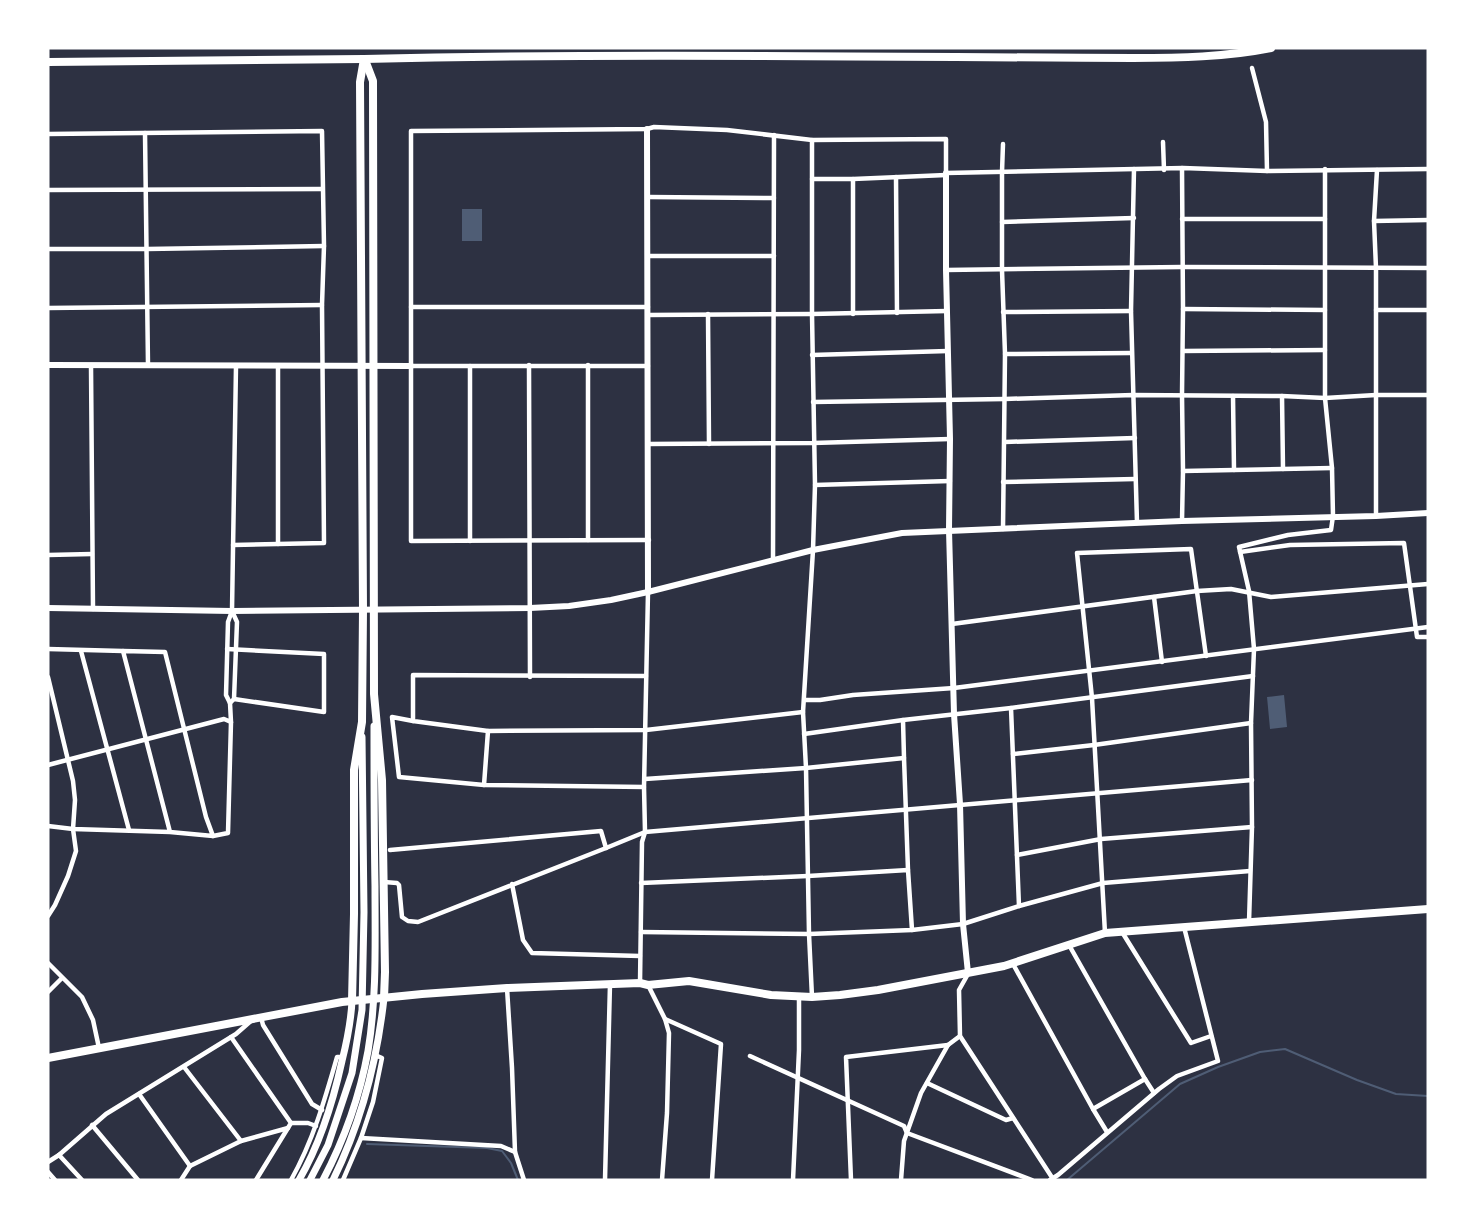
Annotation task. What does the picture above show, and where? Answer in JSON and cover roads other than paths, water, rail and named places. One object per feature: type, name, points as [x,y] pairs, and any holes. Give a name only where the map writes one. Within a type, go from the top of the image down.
[{"type":"highway","points":[[364,59],[470,56],[1133,58],[1196,57],[1271,48]]},
{"type":"main road","points":[[48,62],[364,59]]},
{"type":"main road","points":[[310,1180],[328,1145],[352,1073],[362,1010],[364,912],[360,82],[364,59]]},
{"type":"main road","points":[[323,1180],[346,1129],[368,1050],[375,958],[373,81],[364,59]]},
{"type":"main road","points":[[333,1180],[347,1151],[364,1104],[380,1034],[384,998],[386,972],[382,780],[374,694]]},
{"type":"main road","points":[[299,1180],[317,1143],[336,1088],[351,1013],[354,770],[362,722]]},
{"type":"main road","points":[[48,1058],[352,1001],[422,993],[689,981],[771,995],[812,997],[878,990],[1013,964],[1105,933],[1428,909]]},
{"type":"street","points":[[1252,68],[1266,122],[1267,171]]},
{"type":"street","points":[[649,540],[411,541],[411,131],[647,129],[654,127],[727,130],[812,140],[946,139],[949,530],[963,924],[968,973],[959,990],[960,1036],[1051,1180],[1177,1076],[1218,1060],[1184,927]]},
{"type":"street","points":[[647,129],[649,540],[645,832],[642,842],[640,956],[644,984],[665,1019],[669,1033],[667,1113],[662,1180]]},
{"type":"street","points":[[48,134],[322,131],[324,543],[233,545]]},
{"type":"street","points":[[145,133],[147,365]]},
{"type":"street","points":[[773,560],[774,135]]},
{"type":"street","points":[[812,140],[812,355],[815,485],[803,712],[812,997]]},
{"type":"street","points":[[1163,142],[1164,170]]},
{"type":"street","points":[[1003,144],[1004,529]]},
{"type":"street","points":[[1182,168],[1184,471],[1182,521]]},
{"type":"street","points":[[812,179],[1182,168],[1267,171],[1428,169]]},
{"type":"street","points":[[1134,169],[1131,353],[1137,523]]},
{"type":"street","points":[[1249,922],[1254,649],[1249,591],[1239,547],[1288,535],[1331,530],[1332,468],[1325,398],[1324,350],[1326,267],[1324,169]]},
{"type":"street","points":[[1376,516],[1374,221],[1377,170]]},
{"type":"street","points":[[896,177],[897,313]]},
{"type":"street","points":[[853,179],[853,314]]},
{"type":"street","points":[[48,190],[322,189]]},
{"type":"street","points":[[648,197],[774,198]]},
{"type":"street","points":[[1002,222],[1134,218]]},
{"type":"street","points":[[1182,219],[1325,219]]},
{"type":"street","points":[[1374,221],[1428,220]]},
{"type":"street","points":[[48,249],[324,246]]},
{"type":"street","points":[[648,256],[774,256]]},
{"type":"street","points":[[946,270],[1182,267],[1428,268]]},
{"type":"street","points":[[48,308],[322,305]]},
{"type":"street","points":[[411,307],[648,307]]},
{"type":"street","points":[[1183,309],[1325,310]]},
{"type":"street","points":[[1376,310],[1428,310]]},
{"type":"street","points":[[648,315],[947,311]]},
{"type":"street","points":[[1003,312],[1131,311]]},
{"type":"street","points":[[708,314],[709,444]]},
{"type":"street","points":[[1183,351],[1324,350]]},
{"type":"street","points":[[812,355],[948,351]]},
{"type":"street","points":[[1005,354],[1131,353]]},
{"type":"street","points":[[48,365],[648,366]]},
{"type":"street","points":[[529,365],[530,676]]},
{"type":"street","points":[[588,365],[588,540]]},
{"type":"street","points":[[91,366],[93,609]]},
{"type":"street","points":[[227,650],[324,654],[324,712],[232,701],[226,695],[227,650],[228,622],[232,612],[236,366]]},
{"type":"street","points":[[278,366],[278,544]]},
{"type":"street","points":[[470,366],[470,541]]},
{"type":"street","points":[[813,402],[1133,395],[1325,398],[1428,395]]},
{"type":"street","points":[[1233,396],[1234,470]]},
{"type":"street","points":[[1282,396],[1283,469]]},
{"type":"street","points":[[1005,442],[1135,438]]},
{"type":"street","points":[[648,444],[950,439]]},
{"type":"street","points":[[1184,471],[1332,468]]},
{"type":"street","points":[[1003,482],[1135,478]]},
{"type":"street","points":[[815,485],[950,481]]},
{"type":"street","points":[[48,608],[232,612],[569,606],[648,592],[813,550],[902,533],[1428,513]]},
{"type":"street","points":[[1240,552],[1290,545],[1404,543],[1417,637],[1428,637]]},
{"type":"street","points":[[1105,933],[1092,698],[1077,553],[1191,549],[1206,656]]},
{"type":"street","points":[[48,555],[92,554]]},
{"type":"street","points":[[952,624],[1197,591],[1231,589],[1271,597],[1428,584]]},
{"type":"street","points":[[1154,597],[1162,662]]},
{"type":"street","points":[[48,826],[213,836],[228,833],[237,622],[232,612]]},
{"type":"street","points":[[805,700],[954,688],[1428,627]]},
{"type":"street","points":[[48,650],[165,652],[206,817],[213,836]]},
{"type":"street","points":[[81,651],[129,830]]},
{"type":"street","points":[[123,651],[170,832]]},
{"type":"street","points":[[412,721],[412,675],[646,676]]},
{"type":"street","points":[[804,734],[1252,676]]},
{"type":"street","points":[[48,677],[73,781],[75,800],[73,829],[76,851],[68,876],[48,916]]},
{"type":"street","points":[[1011,708],[1019,906]]},
{"type":"street","points":[[644,787],[484,785],[399,777],[392,717],[488,731],[646,730],[803,712]]},
{"type":"street","points":[[48,765],[224,719],[231,722]]},
{"type":"street","points":[[903,720],[912,930]]},
{"type":"street","points":[[1013,754],[1251,723]]},
{"type":"street","points":[[484,785],[488,731]]},
{"type":"street","points":[[645,779],[806,768],[904,758]]},
{"type":"street","points":[[384,882],[394,882],[399,885],[402,917],[405,920],[418,922],[645,832],[1252,780]]},
{"type":"street","points":[[1017,855],[1101,839],[1252,826]]},
{"type":"street","points":[[390,850],[601,831],[606,848]]},
{"type":"street","points":[[641,883],[908,870]]},
{"type":"street","points":[[641,932],[809,934],[912,930],[963,924],[1103,883],[1250,871]]},
{"type":"street","points":[[512,884],[523,940],[532,953],[640,956]]},
{"type":"street","points":[[1122,932],[1191,1043],[1211,1036]]},
{"type":"street","points":[[1069,945],[1154,1093]]},
{"type":"street","points":[[48,963],[82,997],[93,1020],[99,1048]]},
{"type":"street","points":[[1013,964],[1107,1132]]},
{"type":"street","points":[[48,992],[62,978]]},
{"type":"street","points":[[606,1180],[610,984]]},
{"type":"street","points":[[507,988],[515,1152],[524,1180]]},
{"type":"street","points":[[794,1180],[799,997]]},
{"type":"street","points":[[48,1162],[106,1114],[184,1067],[258,1018],[312,1104],[322,1110]]},
{"type":"street","points":[[665,1019],[721,1044],[712,1180]]},
{"type":"street","points":[[901,1180],[904,1142],[921,1093],[948,1045],[960,1036]]},
{"type":"street","points":[[231,1037],[289,1125]]},
{"type":"street","points":[[851,1180],[846,1057],[948,1045]]},
{"type":"street","points":[[343,1180],[373,1102],[382,1058],[375,1055]]},
{"type":"street","points":[[750,1056],[904,1126],[907,1133],[1032,1180]]},
{"type":"street","points":[[291,1180],[301,1163],[322,1110],[337,1057],[343,1057]]},
{"type":"street","points":[[184,1067],[242,1141]]},
{"type":"street","points":[[1093,1108],[1145,1079]]},
{"type":"street","points":[[927,1083],[1006,1120],[1013,1118]]},
{"type":"street","points":[[139,1094],[190,1166]]},
{"type":"street","points":[[181,1180],[190,1166],[242,1141],[289,1125],[308,1123],[316,1126]]},
{"type":"street","points":[[92,1125],[138,1180]]},
{"type":"street","points":[[256,1180],[289,1125]]},
{"type":"street","points":[[361,1138],[501,1146],[515,1152]]},
{"type":"street","points":[[59,1155],[82,1180]]},
{"type":"street","points":[[48,1172],[55,1180]]},
{"type":"water","points":[[462,209],[482,209],[482,241],[462,241]]},
{"type":"water","points":[[1284,695],[1287,727],[1270,729],[1267,697]]},
{"type":"waterway","points":[[1067,1180],[1180,1084],[1260,1052],[1285,1049],[1396,1094],[1428,1096]]},
{"type":"waterway","points":[[367,1144],[487,1148],[502,1151],[511,1163],[518,1180]]}]
